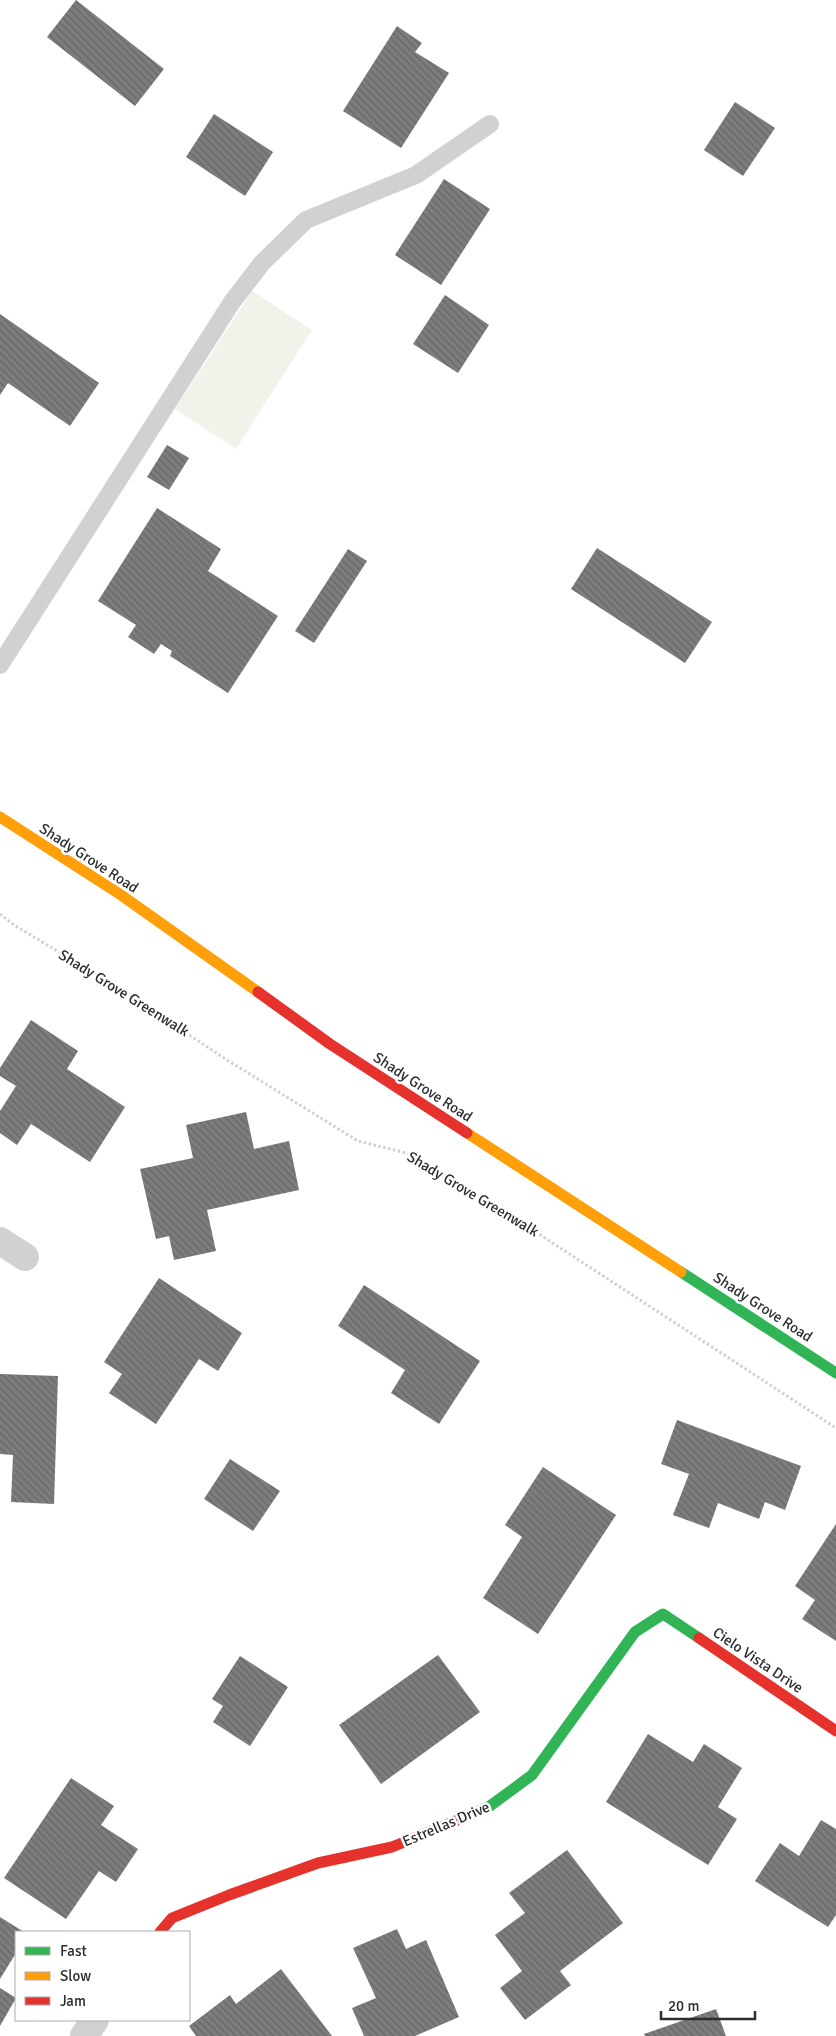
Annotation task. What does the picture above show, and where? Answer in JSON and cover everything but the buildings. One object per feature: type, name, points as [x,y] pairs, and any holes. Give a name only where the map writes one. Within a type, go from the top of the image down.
[{"type":"main road","name":"Shady Grove Road","points":[[0,818],[121,895],[330,1044],[836,1373]]},
{"type":"main road","name":"Cielo Vista Drive","points":[[663,1614],[836,1731]]},
{"type":"main road","name":"Estrellas Drive","points":[[161,1931],[172,1918],[229,1895],[318,1863],[392,1847],[490,1806],[532,1775],[634,1632],[663,1614]]},
{"type":"street","points":[[0,1241],[25,1258]]},
{"type":"street","points":[[84,2036],[94,2021]]},
{"type":"lane","points":[[0,665],[226,310],[262,263],[306,220],[416,175],[490,124]]},
{"type":"path","name":"Shady Grove Greenwalk","points":[[0,914],[14,925],[107,981],[228,1060],[358,1141],[410,1154],[484,1199],[836,1428]]},
{"type":"shaded area","points":[[252,291],[312,330],[236,449],[175,409]]},
{"type":"traffic: fast","points":[[681,1272],[836,1373]]},
{"type":"traffic: fast","points":[[465,1817],[490,1806],[532,1775],[635,1632],[663,1614],[699,1638]]},
{"type":"traffic: slow","points":[[0,817],[121,895],[258,992]]},
{"type":"traffic: slow","points":[[467,1133],[681,1272]]},
{"type":"traffic: jam","points":[[258,992],[330,1044],[467,1133]]},
{"type":"traffic: jam","points":[[699,1638],[836,1731]]},
{"type":"traffic: jam","points":[[161,1931],[172,1918],[229,1895],[318,1863],[392,1847],[465,1817]]}]
